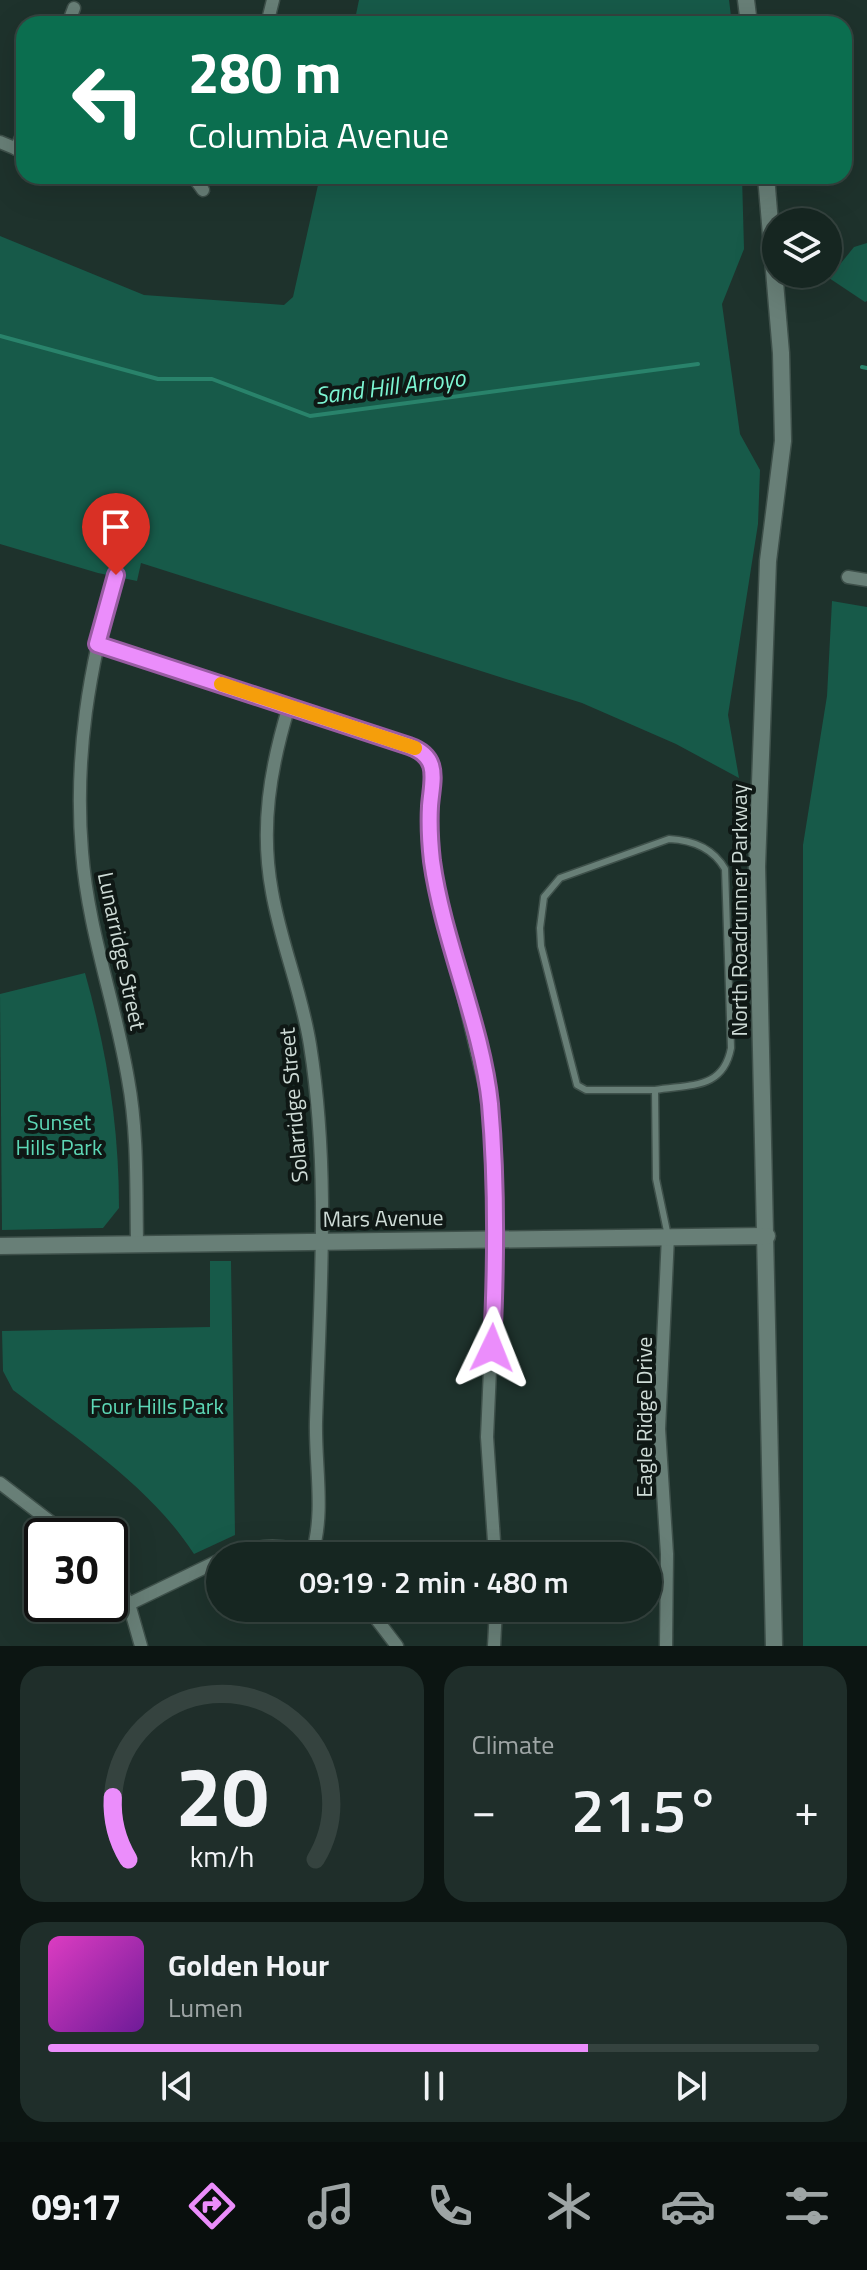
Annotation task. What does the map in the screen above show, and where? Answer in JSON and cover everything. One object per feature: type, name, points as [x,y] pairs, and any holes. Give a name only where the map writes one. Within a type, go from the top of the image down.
[{"type":"street","points":[[71,16],[74,8]]},
{"type":"street","points":[[199,184],[203,190]]},
{"type":"street","name":"North Roadrunner Parkway","points":[[767,184],[781,353],[783,441],[768,561],[757,867],[774,1646]]},
{"type":"street","name":"Lunarridge Street","points":[[116,575],[97,644],[82,741],[82,853],[95,943],[119,1033],[132,1102],[137,1243]]},
{"type":"street","points":[[848,577],[867,580]]},
{"type":"street","points":[[97,644],[433,755],[435,776],[430,817],[434,872],[489,1094],[494,1238],[487,1437],[494,1542]]},
{"type":"street","name":"Solarridge Street","points":[[289,706],[269,786],[267,855],[272,894],[311,1047],[318,1120],[322,1330],[316,1443],[320,1517],[316,1542]]},
{"type":"street","name":"Eagle Ridge Drive","points":[[666,1646],[667,1554],[659,1429],[668,1236]]},
{"type":"street","name":"Mars Avenue","points":[[0,1246],[767,1236]]},
{"type":"street","points":[[0,1483],[46,1518]]},
{"type":"street","points":[[141,1646],[129,1604],[206,1567]]},
{"type":"street","points":[[379,1622],[397,1646]]},
{"type":"street","points":[[494,1646],[495,1622]]},
{"type":"lane","points":[[669,839],[686,840],[717,856],[725,869],[731,1048],[728,1066],[713,1080],[655,1090],[586,1090],[577,1085],[540,928],[544,897],[560,878],[669,839]]},
{"type":"lane","points":[[655,1090],[656,1179],[668,1236]]},
{"type":"green space","points":[[359,0],[729,0],[731,16],[356,16]]},
{"type":"green space","points":[[318,184],[742,184],[744,249],[722,304],[740,434],[760,470],[758,524],[728,715],[739,778],[676,744],[582,703],[141,563],[137,581],[98,573],[0,544],[0,236],[144,295],[284,305],[293,297]]},
{"type":"green space","points":[[867,243],[865,302],[842,287],[842,262],[854,247]]},
{"type":"green space","points":[[832,601],[867,607],[867,1646],[803,1646],[803,845],[827,696]]},
{"type":"green space","name":"Sunset Hills Park","points":[[85,973],[110,1089],[117,1148],[119,1208],[103,1228],[2,1230],[0,994]]},
{"type":"green space","name":"Four Hills Park","points":[[210,1261],[231,1261],[235,1535],[220,1542],[206,1542],[206,1548],[194,1554],[176,1529],[134,1485],[87,1445],[13,1390],[3,1371],[2,1331],[210,1327]]},
{"type":"waterway","name":"Sand Hill Arroyo","points":[[0,336],[158,379],[212,379],[310,416],[698,364]]},
{"type":"waterway","name":"Sand Hill Arroyo","points":[[862,367],[867,368]]},
{"type":"slow traffic","points":[[221,684],[415,748]]},
{"type":"route","points":[[116,575],[97,644],[409,746],[420,750],[432,764],[435,776],[430,830],[434,872],[489,1094],[495,1257],[492,1348]]}]
